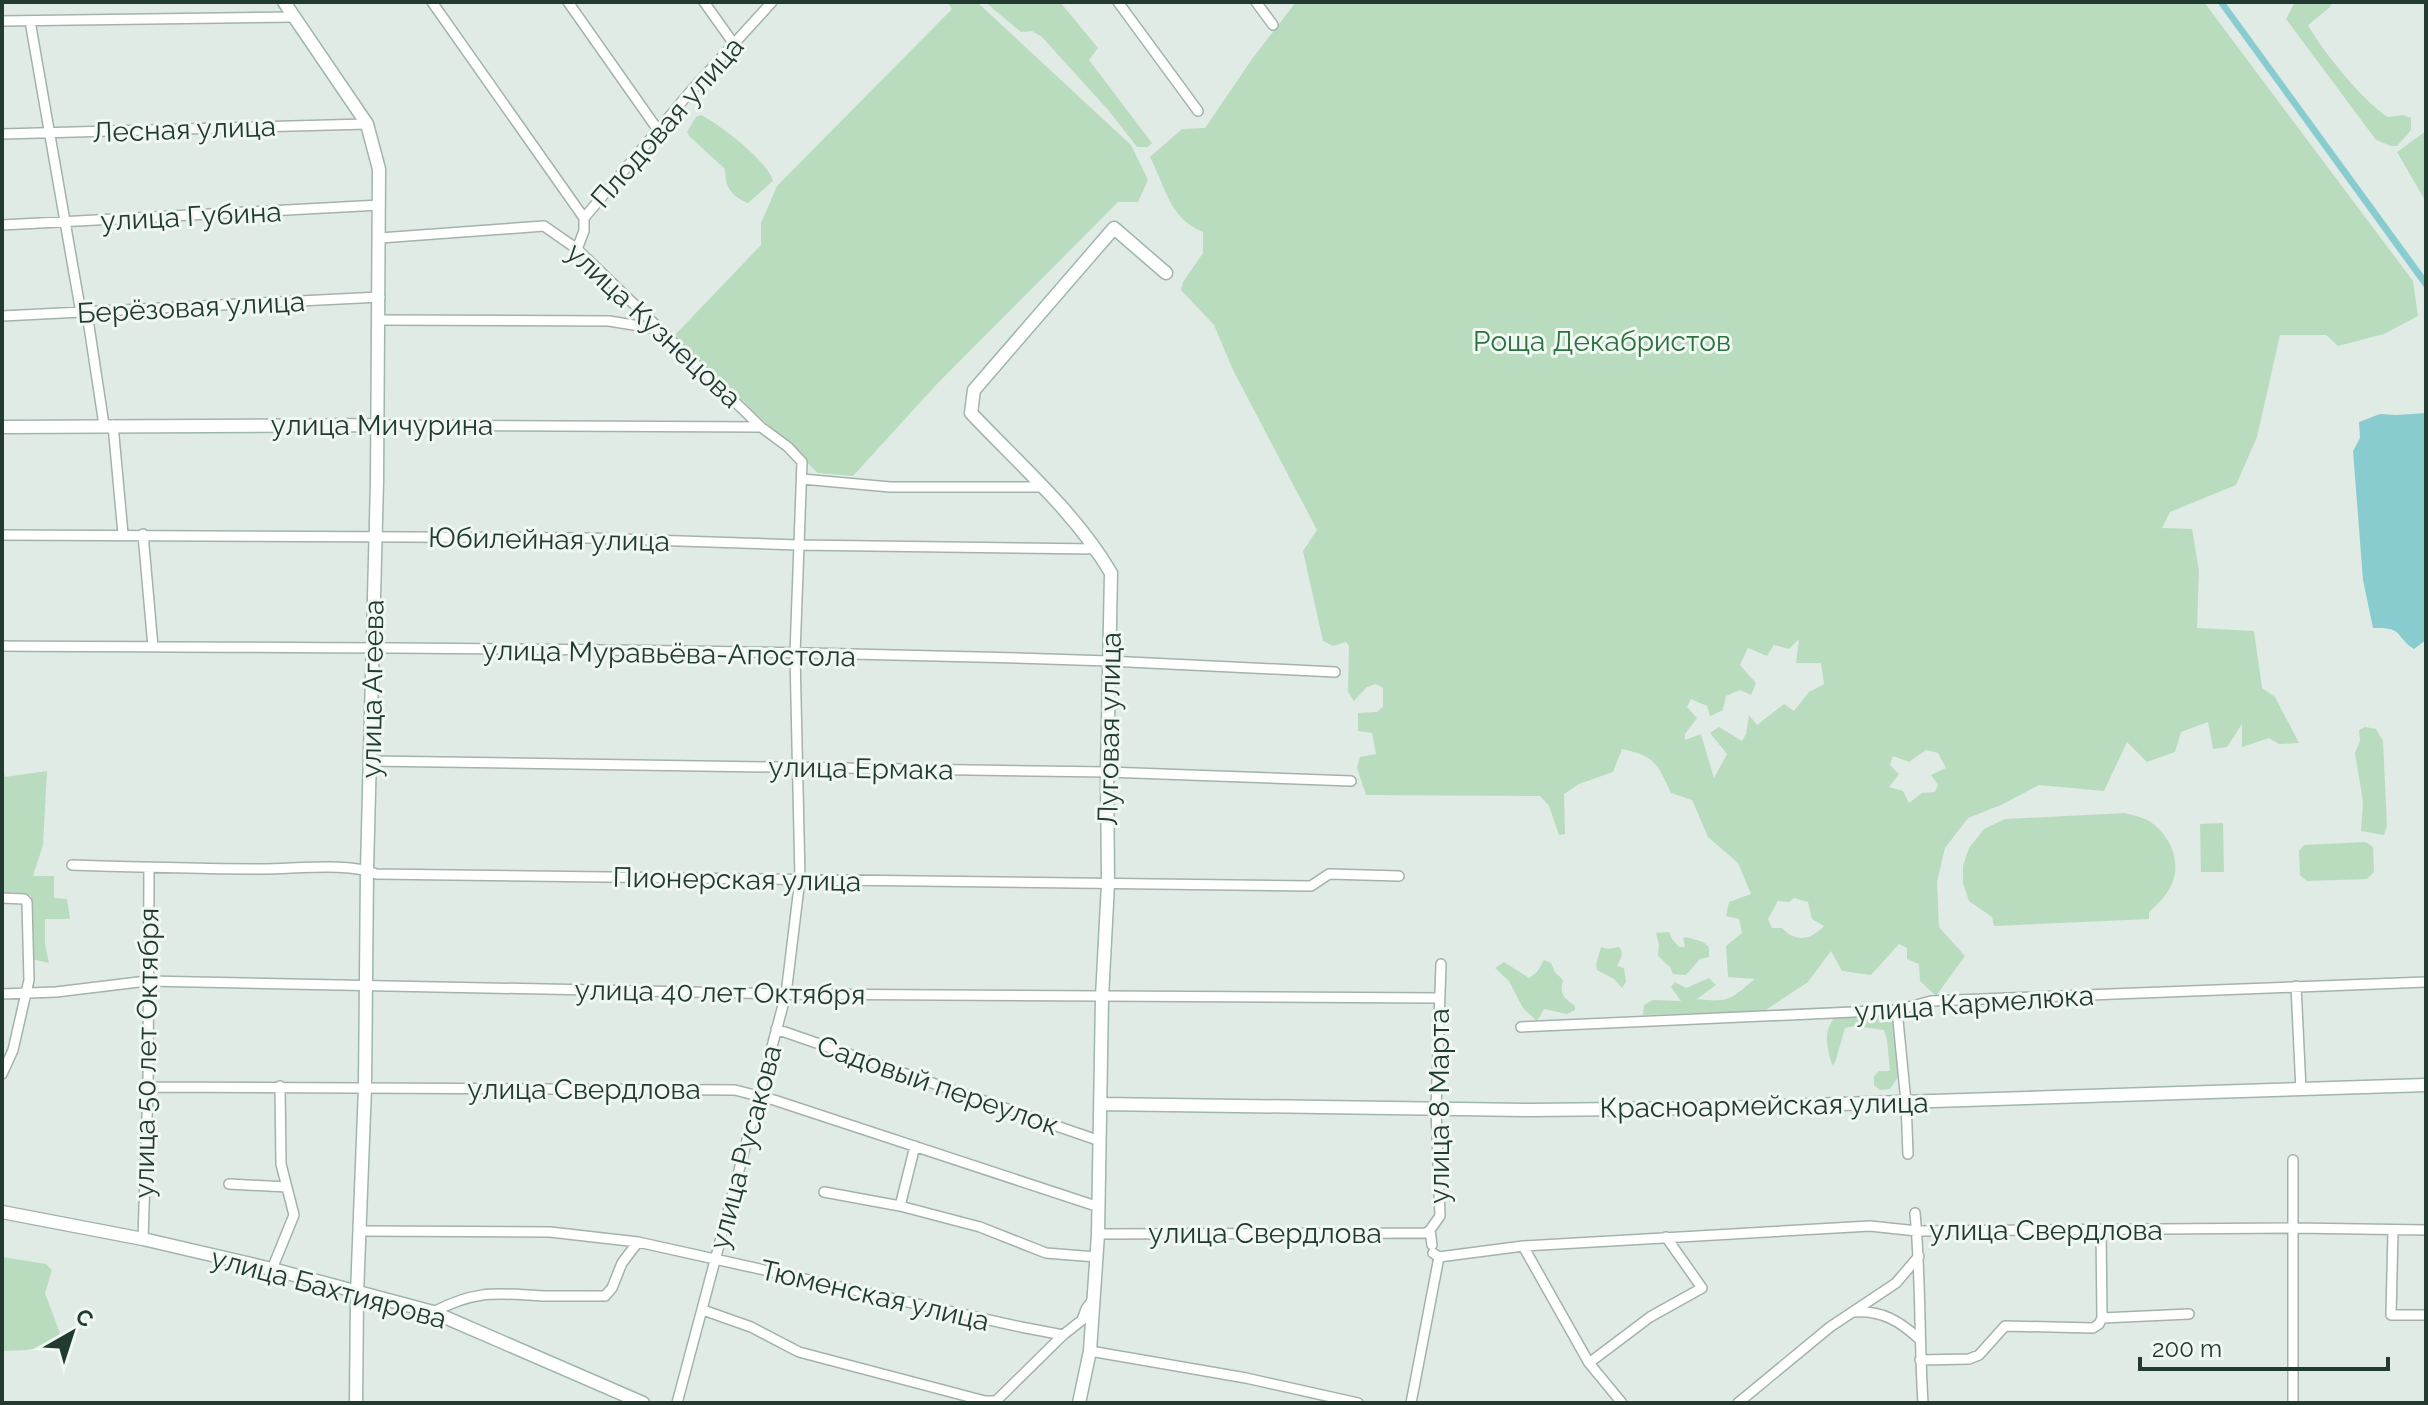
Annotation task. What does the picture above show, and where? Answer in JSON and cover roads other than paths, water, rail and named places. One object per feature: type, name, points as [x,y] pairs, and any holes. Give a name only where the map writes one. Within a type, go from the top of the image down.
[{"type":"street","name":"улица Агеева","points":[[284,2],[367,124],[379,169],[376,536],[356,1403]]},
{"type":"street","name":"улица Кузнецова","points":[[432,2],[584,218]]},
{"type":"street","points":[[568,2],[658,130]]},
{"type":"street","points":[[704,2],[734,44]]},
{"type":"street","name":"Плодовая улица","points":[[577,249],[584,231],[584,218],[690,92],[772,2]]},
{"type":"street","points":[[1118,2],[1198,111]]},
{"type":"street","points":[[1256,2],[1273,25]]},
{"type":"street","points":[[2,21],[293,17]]},
{"type":"street","points":[[30,21],[65,223],[109,425],[123,534]]},
{"type":"street","name":"Лесная улица","points":[[2,134],[367,124]]},
{"type":"street","name":"улица Губина","points":[[2,225],[380,205]]},
{"type":"street","name":"улица Кузнецова","points":[[380,238],[544,226],[577,249],[761,427]]},
{"type":"street","name":"Луговая улица","points":[[1079,1403],[1090,1351],[1098,1234],[1102,997],[1108,884],[1111,573],[1097,549],[1068,513],[971,413],[974,390],[1114,228],[1166,273]]},
{"type":"street","name":"Берёзовая улица","points":[[2,316],[380,297]]},
{"type":"street","points":[[378,320],[609,321],[660,329]]},
{"type":"street","name":"улица Мичурина","points":[[2,427],[761,427]]},
{"type":"street","name":"улица Русакова","points":[[677,1403],[786,994],[800,879],[795,654],[802,462],[761,427]]},
{"type":"street","points":[[802,479],[890,487],[1042,487]]},
{"type":"street","points":[[143,534],[153,647]]},
{"type":"street","name":"Юбилейная улица","points":[[2,535],[588,538],[798,545],[1097,549]]},
{"type":"street","name":"улица Муравьёва-Апостола","points":[[2,646],[795,654],[1108,661],[1335,672]]},
{"type":"street","name":"улица Ермака","points":[[370,761],[1107,772],[1351,781]]},
{"type":"street","name":"Пионерская улица","points":[[72,865],[353,868],[376,874],[1311,886],[1329,874],[1399,876]]},
{"type":"street","name":"улица 50 лет Октября","points":[[143,1239],[148,1087],[149,868]]},
{"type":"street","points":[[2,898],[24,899],[27,902],[29,980],[21,1023],[2,1074]]},
{"type":"street","name":"улица 8 Марта","points":[[1411,1403],[1434,1252],[1430,1230],[1440,1216],[1436,1109],[1441,964]]},
{"type":"street","name":"улица 40 лет Октября","points":[[2,994],[56,992],[147,981],[786,994],[1438,998]]},
{"type":"street","name":"улица Кармелюка","points":[[1521,1027],[1897,1010],[1931,1001],[2426,982]]},
{"type":"street","points":[[2296,986],[2301,1090]]},
{"type":"street","points":[[1897,1010],[1908,1154]]},
{"type":"street","name":"Садовый переулок","points":[[776,1029],[1100,1141]]},
{"type":"street","name":"Красноармейская улица","points":[[1101,1104],[1436,1109],[1717,1108],[2426,1085]]},
{"type":"street","points":[[272,1269],[294,1215],[281,1164],[280,1086]]},
{"type":"street","name":"улица Свердлова","points":[[148,1087],[735,1090],[1099,1207]]},
{"type":"street","points":[[900,1206],[915,1146]]},
{"type":"street","points":[[2293,1160],[2293,1403]]},
{"type":"street","points":[[229,1184],[287,1187]]},
{"type":"street","points":[[824,1192],[900,1206],[980,1227],[1046,1253],[1096,1257]]},
{"type":"street","name":"улица Бахтиярова","points":[[2,1212],[143,1239],[433,1312],[643,1403]]},
{"type":"street","points":[[1915,1213],[1923,1403]]},
{"type":"street","name":"улица Свердлова","points":[[1434,1252],[1870,1226],[1917,1231],[2426,1230]]},
{"type":"street","points":[[1920,1360],[1969,1359],[1979,1355],[2005,1326],[2093,1328],[2099,1324],[2102,1318],[2101,1229]]},
{"type":"street","name":"улица Свердлова","points":[[1098,1234],[1426,1233],[1430,1230]]},
{"type":"street","points":[[2393,1230],[2391,1315],[2426,1315]]},
{"type":"street","name":"Тюменская улица","points":[[361,1231],[550,1232],[638,1242],[1063,1335]]},
{"type":"street","points":[[1589,1363],[1650,1317],[1702,1288],[1666,1237]]},
{"type":"street","points":[[433,1312],[453,1301],[497,1292],[605,1296],[612,1288],[622,1263],[638,1242]]},
{"type":"street","points":[[1523,1246],[1589,1363],[1622,1403]]},
{"type":"street","name":"улица Свердлова","points":[[1738,1403],[1830,1327],[1896,1283],[1919,1256]]},
{"type":"street","points":[[703,1310],[751,1327],[799,1352],[985,1401],[996,1401],[1082,1320],[1095,1298]]},
{"type":"street","points":[[1854,1312],[1885,1315],[1904,1325],[1919,1339]]},
{"type":"street","points":[[2102,1318],[2189,1314]]},
{"type":"street","points":[[1090,1351],[1246,1378],[1358,1403]]},
{"type":"water","points":[[2217,2],[2225,2],[2426,278],[2426,290]]},
{"type":"water","points":[[2426,413],[2426,640],[2414,649],[2395,631],[2373,628],[2363,580],[2353,451],[2360,438],[2359,422],[2380,414]]},
{"type":"park label","name":"Роща Декабристов","points":[[1602,341]]}]
